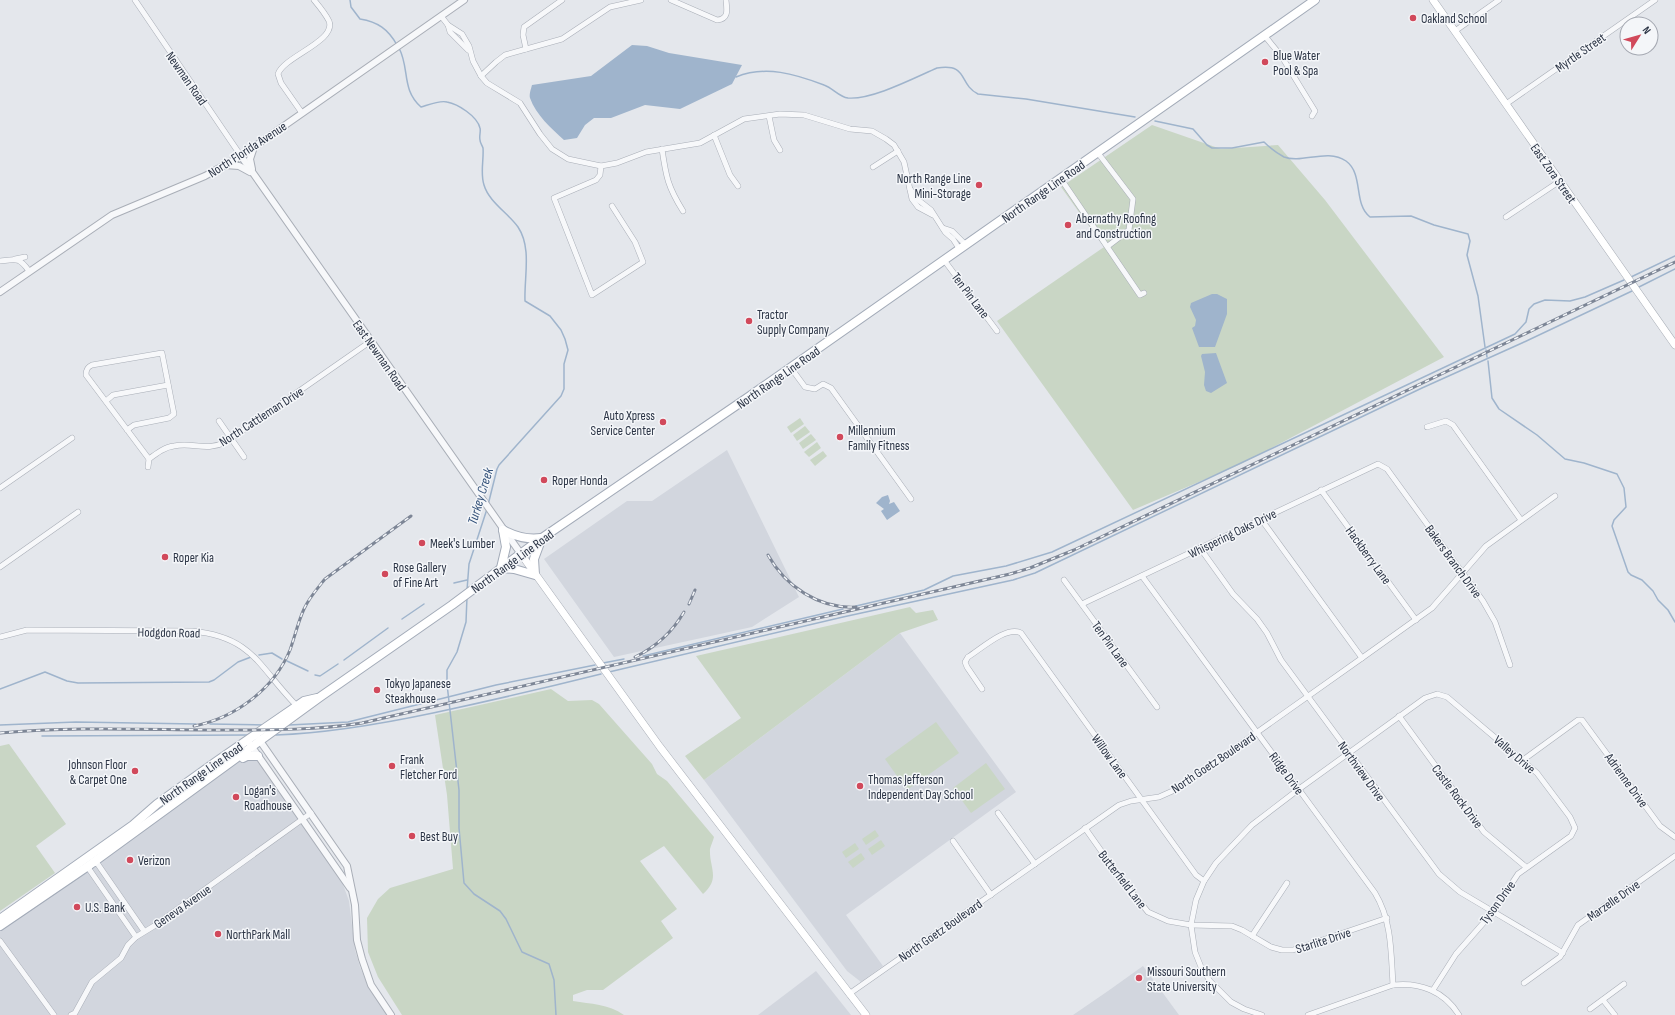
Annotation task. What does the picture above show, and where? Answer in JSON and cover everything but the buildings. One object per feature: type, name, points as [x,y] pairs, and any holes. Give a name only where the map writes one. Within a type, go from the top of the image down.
[{"type":"main road","name":"North Range Line Road","points":[[89,861],[252,748],[320,697],[452,605],[542,538],[791,368],[1314,0]]},
{"type":"main road","name":"East Zora Street","points":[[1433,0],[1675,346]]},
{"type":"main road","points":[[501,527],[518,537],[530,539],[542,538],[534,559],[535,575]]},
{"type":"main road","points":[[501,527],[506,547],[501,568],[514,569],[535,575]]},
{"type":"main road","points":[[521,554],[660,747],[866,1015]]},
{"type":"main road","name":"North Range Line Road","points":[[89,861],[157,804],[247,740],[297,706],[320,697]]},
{"type":"main road","points":[[191,790],[200,788],[247,756],[258,756]]},
{"type":"main road","points":[[0,919],[89,861]]},
{"type":"main road","points":[[0,926],[89,861]]},
{"type":"street","name":"Newman Road","points":[[135,0],[241,156]]},
{"type":"street","points":[[302,113],[281,83],[278,74],[282,66],[320,40],[329,29],[329,22],[314,0]]},
{"type":"street","name":"North Florida Avenue","points":[[0,292],[112,215],[206,176],[241,156],[464,0]]},
{"type":"street","points":[[526,49],[523,35],[524,27],[562,0]]},
{"type":"street","points":[[481,76],[500,58],[562,39],[610,7],[641,0]]},
{"type":"street","points":[[670,0],[711,19],[722,20],[726,17],[728,12],[726,0]]},
{"type":"street","points":[[1455,31],[1499,0]]},
{"type":"street","name":"Myrtle Street","points":[[1506,104],[1655,0]]},
{"type":"street","points":[[441,16],[448,25],[462,34],[477,71],[487,83],[520,103],[540,134],[552,149],[568,159],[601,166],[617,163],[646,152],[700,143],[744,119],[780,114],[804,115],[850,129],[872,131],[886,139],[898,150],[904,162],[912,199],[918,207],[933,215],[963,248]]},
{"type":"street","points":[[1264,35],[1282,57],[1315,111],[1312,116]]},
{"type":"street","points":[[769,116],[774,140],[780,150]]},
{"type":"street","points":[[714,135],[730,175],[738,186]]},
{"type":"street","points":[[256,145],[251,154],[250,161],[256,178]]},
{"type":"street","points":[[662,149],[670,188],[683,211]]},
{"type":"street","points":[[873,167],[898,150]]},
{"type":"street","points":[[1098,153],[1133,199],[1129,230],[1108,246]]},
{"type":"street","name":"East Newman Road","points":[[241,156],[521,554]]},
{"type":"street","points":[[224,166],[243,167],[256,178]]},
{"type":"street","points":[[601,166],[600,175],[596,180],[554,198],[592,295],[643,262],[636,242],[612,206]]},
{"type":"street","points":[[1061,178],[1108,246],[1128,280],[1140,295],[1144,293]]},
{"type":"street","points":[[1506,218],[1560,181]]},
{"type":"street","points":[[0,261],[25,257]]},
{"type":"street","points":[[14,259],[21,261],[29,271]]},
{"type":"street","name":"Ten Pin Lane","points":[[944,260],[997,331]]},
{"type":"street","name":"North Cattleman Drive","points":[[149,459],[173,446],[211,448],[232,439],[371,341]]},
{"type":"street","points":[[128,430],[134,425],[172,416],[174,412],[162,353],[92,365],[88,368],[86,375],[149,459],[148,467]]},
{"type":"street","points":[[791,368],[806,387],[815,389],[823,384],[831,388],[911,500]]},
{"type":"street","points":[[106,401],[113,395],[168,385]]},
{"type":"street","points":[[219,421],[244,457]]},
{"type":"street","points":[[1427,427],[1446,421],[1453,425],[1521,520]]},
{"type":"street","points":[[0,488],[72,438]]},
{"type":"street","name":"Whispering Oaks Drive","points":[[1082,604],[1372,466],[1382,465]]},
{"type":"street","name":"Bakers Branch Drive","points":[[1382,465],[1387,469],[1493,617],[1510,665]]},
{"type":"street","name":"Hackberry Lane","points":[[1321,490],[1416,620]]},
{"type":"street","name":"North Goetz Boulevard","points":[[849,994],[1119,805],[1131,801],[1159,798],[1177,789],[1416,620],[1441,599],[1461,572],[1486,546],[1555,496]]},
{"type":"street","points":[[0,567],[78,512]]},
{"type":"street","points":[[1261,519],[1362,658]]},
{"type":"street","name":"Northview Drive","points":[[1200,548],[1233,594],[1257,619],[1267,633],[1281,660],[1438,874],[1460,892],[1563,953]]},
{"type":"street","name":"Ridge Drive","points":[[1142,576],[1375,893],[1387,918],[1390,936],[1392,985]]},
{"type":"street","name":"Ten Pin Lane","points":[[1064,580],[1157,707]]},
{"type":"street","name":"Hodgdon Road","points":[[0,637],[27,630],[184,631],[218,635],[235,642],[253,654],[297,706]]},
{"type":"street","name":"Willow Lane","points":[[982,689],[967,667],[966,662],[968,657],[1007,632],[1017,631],[1021,633],[1196,875],[1204,881]]},
{"type":"street","name":"Valley Drive","points":[[1399,716],[1426,698],[1439,694],[1447,697],[1537,772],[1570,817],[1575,828]]},
{"type":"street","points":[[1262,1015],[1244,1009],[1231,1002],[1210,981],[1201,967],[1195,952],[1191,925],[1196,900],[1204,881],[1216,863],[1252,825],[1348,752],[1399,716]]},
{"type":"street","name":"Castle Rock Drive","points":[[1399,716],[1484,832],[1526,867]]},
{"type":"street","name":"Adrienne Drive","points":[[1523,760],[1578,720],[1582,720],[1660,826],[1675,837]]},
{"type":"street","points":[[255,735],[347,866],[355,905],[358,940],[362,960],[371,985],[391,1015]]},
{"type":"street","points":[[247,740],[351,889]]},
{"type":"street","name":"Geneva Avenue","points":[[71,1015],[75,1013],[92,982],[121,958],[128,945],[136,937],[154,926],[311,813]]},
{"type":"street","points":[[998,813],[1035,864]]},
{"type":"street","name":"Butterfield Lane","points":[[1085,828],[1121,879],[1148,912],[1168,922],[1191,925]]},
{"type":"street","name":"Tyson Drive","points":[[1433,990],[1456,954],[1493,912],[1512,881],[1526,867],[1570,836],[1575,828]]},
{"type":"street","points":[[953,841],[991,895]]},
{"type":"street","name":"Marzelle Drive","points":[[1524,983],[1550,966],[1563,953],[1579,924],[1675,856]]},
{"type":"street","points":[[136,937],[89,869],[89,861],[96,863],[144,931]]},
{"type":"street","points":[[1252,936],[1287,883]]},
{"type":"street","name":"Starlite Drive","points":[[1191,925],[1232,926],[1271,948],[1293,950],[1387,918]]},
{"type":"street","points":[[0,941],[54,1015]]},
{"type":"street","points":[[1308,1015],[1392,985],[1406,984],[1433,990],[1451,1004],[1459,1015]]},
{"type":"street","points":[[1590,1009],[1624,984]]},
{"type":"street","points":[[1603,1000],[1615,1015]]},
{"type":"shaded area","points":[[727,450],[799,597],[752,627],[614,657],[544,559],[627,501],[652,501]]},
{"type":"shaded area","name":"Thomas Jefferson Independent Day School","points":[[900,633],[1016,792],[846,915],[883,966],[861,982],[847,971],[704,780]]},
{"type":"shaded area","points":[[245,757],[256,758],[341,879],[349,901],[355,950],[360,967],[369,988],[387,1015],[0,1015],[0,927],[81,874],[85,874],[100,864],[99,862]]},
{"type":"shaded area","name":"Missouri Southern State University","points":[[1143,966],[1179,1015],[1073,1015],[1108,991]]},
{"type":"shaded area","points":[[816,971],[851,1015],[758,1015]]},
{"type":"green space","points":[[1152,125],[1221,149],[1278,145],[1325,200],[1444,357],[1241,464],[1133,510],[997,321],[1104,247],[1061,187]]},
{"type":"green space","points":[[800,418],[804,424],[791,433],[787,427]]},
{"type":"green space","points":[[805,426],[810,432],[797,441],[793,435]]},
{"type":"green space","points":[[811,434],[816,440],[803,449],[799,443]]},
{"type":"green space","points":[[817,442],[821,448],[809,457],[804,452]]},
{"type":"green space","points":[[823,451],[827,456],[815,466],[810,460]]},
{"type":"green space","points":[[910,607],[916,613],[933,610],[938,620],[900,633],[704,780],[685,756],[741,718],[696,656]]},
{"type":"green space","points":[[551,689],[568,701],[592,700],[599,704],[652,764],[657,774],[667,781],[714,837],[710,849],[713,873],[712,883],[703,894],[664,846],[640,861],[677,909],[661,921],[673,938],[603,990],[587,990],[573,995],[573,1001],[606,1007],[618,1011],[624,1015],[402,1015],[378,977],[368,952],[367,918],[378,899],[390,888],[453,869],[447,795],[435,715]]},
{"type":"green space","points":[[936,722],[959,753],[907,790],[885,759]]},
{"type":"green space","points":[[9,744],[66,824],[36,846],[55,873],[0,911],[0,746]]},
{"type":"green space","points":[[986,763],[1005,789],[971,813],[953,788]]},
{"type":"green space","points":[[875,830],[879,836],[866,845],[862,839]]},
{"type":"green space","points":[[881,840],[885,846],[872,855],[868,849]]},
{"type":"green space","points":[[855,843],[859,849],[846,858],[842,852]]},
{"type":"green space","points":[[861,853],[865,859],[853,868],[848,862]]},
{"type":"water","points":[[632,45],[647,46],[669,53],[742,65],[732,84],[680,109],[645,105],[611,118],[594,118],[585,125],[577,138],[564,140],[544,121],[536,110],[530,98],[532,85],[591,76]]},
{"type":"water","points":[[1212,294],[1217,294],[1227,299],[1227,314],[1215,347],[1199,347],[1192,328],[1195,326],[1196,320],[1190,307],[1191,303]]},
{"type":"water","points":[[1216,353],[1227,383],[1211,393],[1206,391],[1204,385],[1205,372],[1201,356],[1202,354]]},
{"type":"water","points":[[888,495],[890,501],[889,504],[894,502],[900,511],[887,520],[881,511],[884,509],[876,503],[882,497]]},
{"type":"waterway","name":"Turkey Creek","points":[[350,0],[351,7],[360,19],[372,22],[382,27],[397,45]]},
{"type":"waterway","name":"Turkey Creek","points":[[399,48],[408,86],[415,100],[421,107],[441,102],[451,103],[466,111],[478,124],[480,129],[480,141],[483,148],[482,176],[486,191],[494,202],[518,227],[525,244],[525,301],[550,316],[561,330],[568,350],[564,364],[564,389],[561,396],[499,465],[488,505]]},
{"type":"waterway","points":[[736,77],[747,73],[769,71],[780,72],[802,77],[824,85],[845,97],[858,98],[893,88],[937,68],[947,67],[959,71],[972,90],[978,94],[1026,99],[1135,117]]},
{"type":"waterway","points":[[1155,121],[1193,129],[1207,145],[1212,148],[1232,148],[1264,142],[1284,157],[1291,159],[1323,156],[1339,157],[1352,167],[1355,173],[1362,205],[1370,217],[1411,216],[1434,225],[1468,234],[1470,241],[1467,255],[1478,296],[1485,347]]},
{"type":"waterway","points":[[1631,277],[1675,256]]},
{"type":"waterway","points":[[1639,287],[1675,269]]},
{"type":"waterway","points":[[856,606],[924,590],[953,576],[1006,566],[1052,552],[1515,334],[1526,322],[1529,309],[1534,304],[1545,300],[1570,301],[1585,297],[1624,280]]},
{"type":"waterway","points":[[609,672],[843,617],[1013,580],[1035,573],[1422,388],[1632,291]]},
{"type":"waterway","points":[[1486,350],[1487,357]]},
{"type":"waterway","points":[[1488,361],[1492,398],[1499,409],[1537,435],[1565,459],[1584,463],[1617,474],[1624,488],[1626,507],[1614,520],[1612,526],[1628,572],[1642,580],[1653,591],[1658,600],[1668,610],[1675,622]]},
{"type":"waterway","name":"Turkey Creek","points":[[467,590],[469,564],[487,509]]},
{"type":"waterway","points":[[454,583],[467,580]]},
{"type":"waterway","name":"Turkey Creek","points":[[467,597],[466,622],[457,652],[447,670],[447,684],[459,790],[459,828],[464,883],[474,894],[500,911],[506,919],[522,952],[549,964],[554,980],[556,1015]]},
{"type":"waterway","points":[[402,619],[424,604]]},
{"type":"waterway","points":[[643,656],[843,609]]},
{"type":"waterway","points":[[344,660],[388,628]]},
{"type":"waterway","points":[[259,655],[272,653],[282,659]]},
{"type":"waterway","points":[[0,689],[45,672],[67,681],[78,683],[209,682],[238,662],[251,657]]},
{"type":"waterway","points":[[603,663],[624,659]]},
{"type":"waterway","points":[[287,661],[308,671]]},
{"type":"waterway","points":[[315,675],[320,676],[338,664]]},
{"type":"waterway","points":[[289,725],[348,722],[496,685],[595,665]]},
{"type":"waterway","points":[[276,735],[336,730],[394,721],[601,674]]},
{"type":"waterway","points":[[0,725],[76,722],[196,724]]},
{"type":"waterway","points":[[210,724],[264,725]]},
{"type":"waterway","points":[[42,736],[249,735]]},
{"type":"railway","points":[[0,733],[86,729],[278,730],[362,723],[1010,574],[1030,568],[1074,550],[1675,262]]},
{"type":"railway","points":[[194,726],[209,722],[238,709],[263,689],[283,664],[290,650],[304,609],[325,579],[411,516]]},
{"type":"railway","points":[[768,555],[784,576],[804,593],[816,600],[829,604],[842,607],[856,607]]},
{"type":"railway","points":[[689,604],[695,590]]},
{"type":"railway","points":[[635,657],[663,638],[675,626],[684,612]]},
{"type":"place","name":"Oakland School","points":[[1413,18]]},
{"type":"place","name":"Blue Water Pool & Spa","points":[[1265,62]]},
{"type":"place","name":"North Range Line Mini-Storage","points":[[979,185]]},
{"type":"place","name":"Abernathy Roofing and Construction","points":[[1068,225]]},
{"type":"place","name":"Tractor Supply Company","points":[[749,321]]},
{"type":"place","name":"Auto Xpress Service Center","points":[[663,422]]},
{"type":"place","name":"Millennium Family Fitness","points":[[840,437]]},
{"type":"place","name":"Roper Honda","points":[[544,480]]},
{"type":"place","name":"Meek's Lumber","points":[[422,543]]},
{"type":"place","name":"Roper Kia","points":[[165,557]]},
{"type":"place","name":"Rose Gallery of Fine Art","points":[[385,574]]},
{"type":"place","name":"Tokyo Japanese Steakhouse","points":[[377,690]]},
{"type":"place","name":"Frank Fletcher Ford","points":[[392,766]]},
{"type":"place","name":"Johnson Floor & Carpet One","points":[[135,771]]},
{"type":"place","name":"Thomas Jefferson Independent Day School","points":[[860,786]]},
{"type":"place","name":"Logan's Roadhouse","points":[[236,797]]},
{"type":"place","name":"Best Buy","points":[[412,836]]},
{"type":"place","name":"Verizon","points":[[130,860]]},
{"type":"place","name":"U.S. Bank","points":[[77,907]]},
{"type":"place","name":"NorthPark Mall","points":[[218,934]]},
{"type":"place","name":"Missouri Southern State University","points":[[1139,978]]}]
